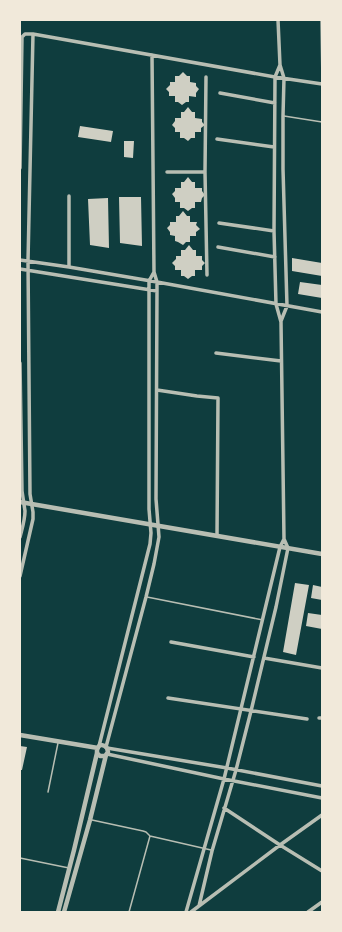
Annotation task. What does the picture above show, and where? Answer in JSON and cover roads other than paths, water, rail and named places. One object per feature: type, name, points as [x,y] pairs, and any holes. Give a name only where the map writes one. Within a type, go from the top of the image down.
[{"type":"street","points":[[278,20],[280,65],[284,78],[283,169],[287,306],[281,322]]},
{"type":"street","points":[[20,168],[22,37],[25,34],[33,34],[322,84]]},
{"type":"street","points":[[20,576],[33,519],[30,494],[28,261],[33,34]]},
{"type":"street","points":[[64,912],[90,820],[107,747],[146,597],[159,537],[156,499],[158,291],[154,272],[152,55]]},
{"type":"street","points":[[199,906],[212,850],[252,711],[288,548],[284,539],[281,322],[276,304],[274,231],[275,77],[280,65]]},
{"type":"street","points":[[206,77],[206,275]]},
{"type":"street","points":[[220,93],[275,103]]},
{"type":"street","points":[[217,140],[274,147]]},
{"type":"street","points":[[274,169],[283,169]]},
{"type":"street","points":[[167,172],[205,172]]},
{"type":"street","points":[[69,196],[69,267]]},
{"type":"street","points":[[220,223],[274,231]]},
{"type":"street","points":[[218,247],[275,257]]},
{"type":"street","points":[[20,260],[157,282],[322,312]]},
{"type":"street","points":[[20,269],[158,291]]},
{"type":"street","points":[[58,912],[70,869],[98,750],[150,544],[149,281],[154,272]]},
{"type":"street","points":[[216,353],[281,361]]},
{"type":"street","points":[[20,363],[22,502],[25,510],[20,537]]},
{"type":"street","points":[[157,390],[218,398],[217,536]]},
{"type":"street","points":[[22,502],[322,554]]},
{"type":"street","points":[[186,912],[224,779],[280,547],[284,539]]},
{"type":"street","points":[[266,605],[276,607]]},
{"type":"street","points":[[171,642],[254,657]]},
{"type":"street","points":[[264,658],[322,668]]},
{"type":"street","points":[[168,698],[307,719]]},
{"type":"street","points":[[20,735],[58,741],[98,750]]},
{"type":"street","points":[[98,750],[103,745],[107,747],[322,786]]},
{"type":"street","points":[[98,750],[101,756],[106,754],[322,798]]},
{"type":"street","points":[[224,808],[322,871]]},
{"type":"street","points":[[191,912],[322,815]]},
{"type":"street","points":[[308,912],[322,902]]},
{"type":"lane","points":[[321,20],[322,84]]},
{"type":"lane","points":[[283,116],[322,122]]},
{"type":"lane","points":[[146,597],[262,620]]},
{"type":"lane","points":[[48,792],[58,741]]},
{"type":"lane","points":[[90,820],[144,831],[150,836],[212,850]]},
{"type":"lane","points":[[130,912],[150,836]]},
{"type":"lane","points":[[20,858],[70,869]]}]
